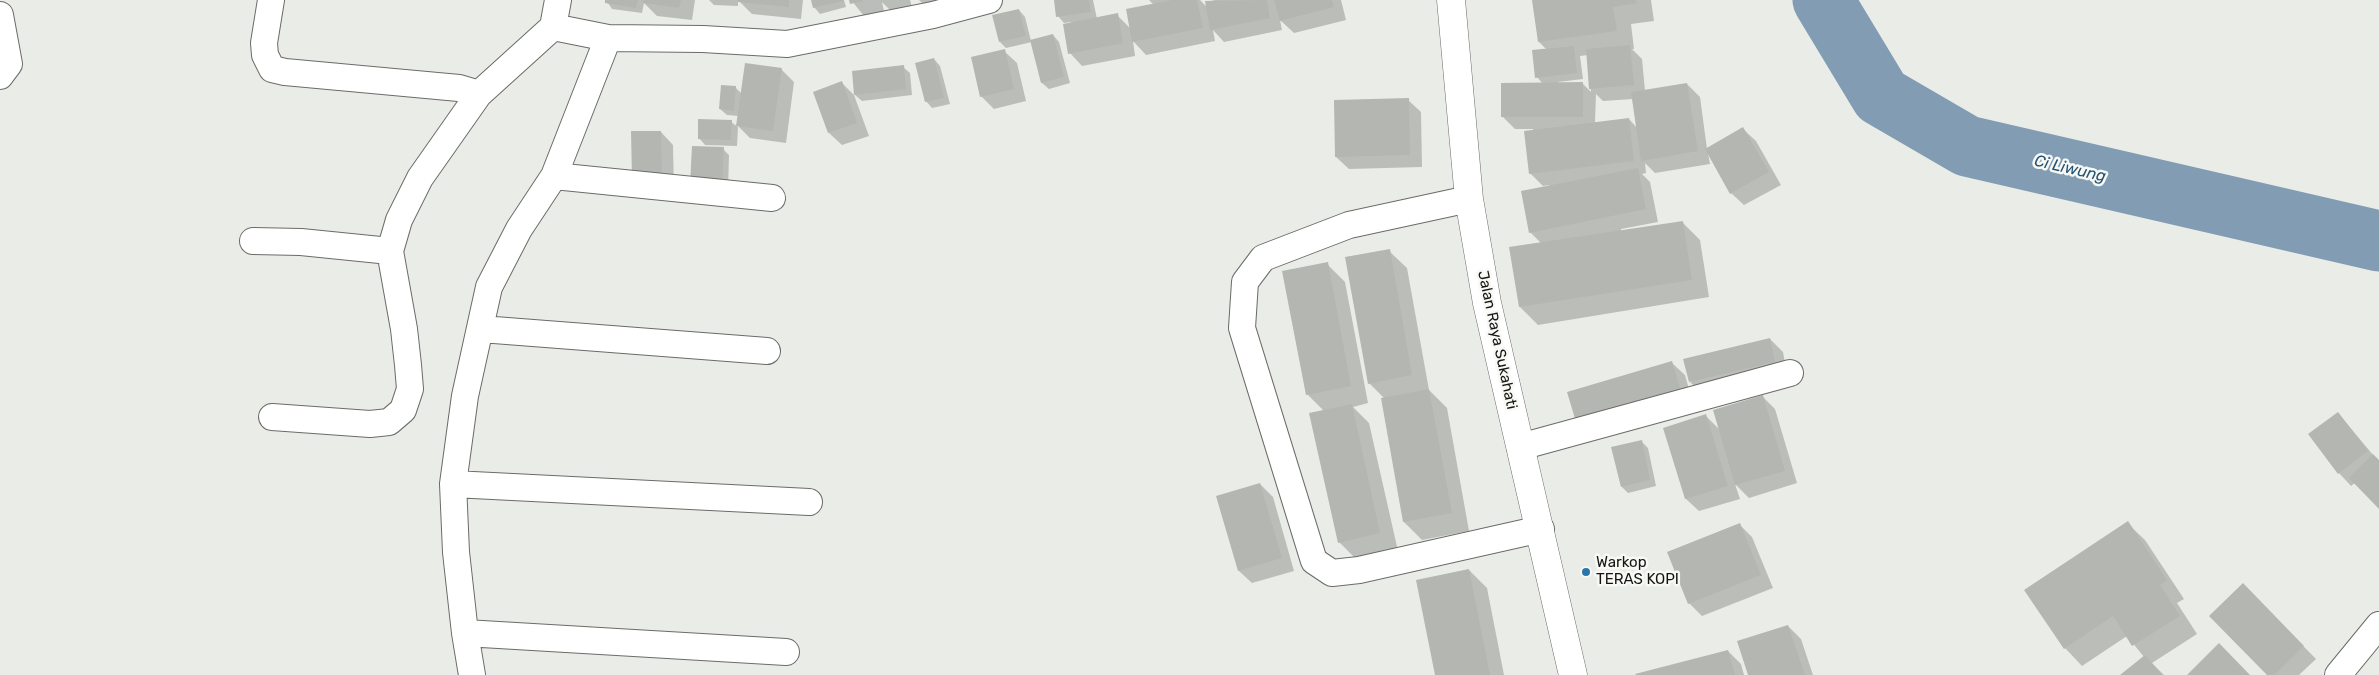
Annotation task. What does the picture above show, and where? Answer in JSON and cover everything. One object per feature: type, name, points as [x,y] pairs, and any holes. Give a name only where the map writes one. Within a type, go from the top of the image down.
[{"type":"main road","name":"Jalan Raya Sukahati","points":[[1451,0],[1469,199],[1487,303],[1574,675]]},
{"type":"street","points":[[271,0],[264,43],[265,55],[272,68],[285,72],[459,88],[479,94]]},
{"type":"street","points":[[272,417],[370,424],[388,422],[403,410],[410,388],[404,329],[390,252],[398,220],[420,178],[479,94],[554,27],[558,0]]},
{"type":"street","points":[[554,27],[608,38],[703,39],[788,44],[933,15],[989,0]]},
{"type":"street","points":[[0,14],[9,64],[0,76]]},
{"type":"street","points":[[472,675],[465,633],[456,552],[453,484],[465,396],[489,287],[518,229],[554,176],[608,38]]},
{"type":"street","points":[[554,176],[772,198]]},
{"type":"street","points":[[1469,199],[1349,225],[1263,258],[1245,282],[1242,328],[1314,561],[1332,572],[1359,570],[1541,529]]},
{"type":"street","points":[[253,241],[301,242],[390,252]]},
{"type":"street","points":[[481,329],[767,351]]},
{"type":"street","points":[[1520,447],[1790,373]]},
{"type":"street","points":[[453,484],[809,502]]},
{"type":"street","points":[[2338,675],[2379,625]]},
{"type":"street","points":[[465,633],[786,652]]},
{"type":"building","points":[[605,0],[638,0],[636,8],[605,3]]},
{"type":"building","points":[[643,0],[681,0],[679,8],[643,3]]},
{"type":"building","points":[[738,0],[789,0],[789,7],[738,2]]},
{"type":"building","points":[[811,0],[843,0],[843,1],[813,8]]},
{"type":"building","points":[[849,0],[863,0],[863,1],[850,4]]},
{"type":"building","points":[[1054,0],[1089,0],[1091,12],[1056,17]]},
{"type":"building","points":[[1172,0],[1197,0],[1203,28],[1132,42],[1126,9]]},
{"type":"building","points":[[1267,0],[1270,18],[1210,30],[1205,1]]},
{"type":"building","points":[[1274,0],[1332,0],[1334,7],[1280,21]]},
{"type":"building","points":[[1532,0],[1636,0],[1637,3],[1613,7],[1617,31],[1538,42]]},
{"type":"building","points":[[1019,9],[1026,36],[999,42],[992,15]]},
{"type":"building","points":[[1118,13],[1123,43],[1068,54],[1063,24]]},
{"type":"building","points":[[1053,34],[1064,77],[1041,83],[1030,40]]},
{"type":"building","points":[[1630,45],[1634,85],[1589,89],[1586,49]]},
{"type":"building","points":[[1574,46],[1577,73],[1535,78],[1532,50]]},
{"type":"building","points":[[1005,49],[1014,89],[980,97],[971,57]]},
{"type":"building","points":[[934,58],[944,98],[925,102],[915,63]]},
{"type":"building","points":[[745,63],[782,68],[773,131],[736,126]]},
{"type":"building","points":[[904,65],[906,89],[854,95],[852,71]]},
{"type":"building","points":[[842,81],[857,123],[828,133],[813,92]]},
{"type":"building","points":[[1583,82],[1583,117],[1501,117],[1501,83]]},
{"type":"building","points":[[1687,83],[1698,151],[1641,161],[1631,92]]},
{"type":"building","points":[[721,85],[736,86],[734,111],[719,109]]},
{"type":"building","points":[[1409,98],[1410,155],[1335,157],[1334,100]]},
{"type":"building","points":[[1629,118],[1634,161],[1529,174],[1524,131]]},
{"type":"building","points":[[698,119],[732,120],[731,140],[698,139]]},
{"type":"building","points":[[1743,127],[1769,172],[1730,194],[1705,149]]},
{"type":"building","points":[[631,131],[661,131],[662,179],[632,180]]},
{"type":"building","points":[[692,146],[724,147],[722,186],[690,185]]},
{"type":"building","points":[[1638,168],[1646,209],[1529,233],[1521,191]]},
{"type":"building","points":[[1683,221],[1692,280],[1519,307],[1509,247]]},
{"type":"building","points":[[1390,249],[1412,375],[1368,384],[1345,257]]},
{"type":"building","points":[[1328,262],[1351,386],[1306,395],[1282,271]]},
{"type":"building","points":[[1770,338],[1775,362],[1689,382],[1683,359]]},
{"type":"building","points":[[1672,361],[1681,391],[1576,422],[1567,392]]},
{"type":"building","points":[[1429,389],[1452,513],[1403,522],[1381,398]]},
{"type":"building","points":[[1763,395],[1785,471],[1735,485],[1713,410]]},
{"type":"building","points":[[1352,404],[1380,533],[1338,543],[1309,413]]},
{"type":"building","points":[[2338,412],[2368,451],[2338,474],[2308,434]]},
{"type":"building","points":[[1706,414],[1728,486],[1685,499],[1663,428]]},
{"type":"building","points":[[1642,440],[1650,480],[1621,487],[1611,447]]},
{"type":"building","points":[[2373,454],[2379,460],[2379,509],[2349,478]]},
{"type":"building","points":[[1260,483],[1282,558],[1238,571],[1216,496]]},
{"type":"building","points":[[2128,521],[2167,580],[2160,585],[2180,616],[2132,646],[2113,616],[2064,649],[2024,590]]},
{"type":"building","points":[[1740,523],[1761,575],[1688,604],[1667,552]]},
{"type":"building","points":[[1469,569],[1490,675],[1435,675],[1416,580]]},
{"type":"building","points":[[2243,583],[2304,646],[2274,675],[2267,675],[2209,616]]},
{"type":"building","points":[[1788,625],[1805,675],[1748,675],[1737,641]]},
{"type":"building","points":[[2219,643],[2250,675],[2187,675]]},
{"type":"building","points":[[1728,650],[1735,675],[1635,674]]},
{"type":"building","points":[[2145,655],[2162,675],[2120,675]]},
{"type":"waterway","name":"Ci Liwung","points":[[1823,0],[1881,96],[1967,146],[2379,241]]},
{"type":"place","name":"Warkop TERAS KOPI","points":[[1586,572]]}]
